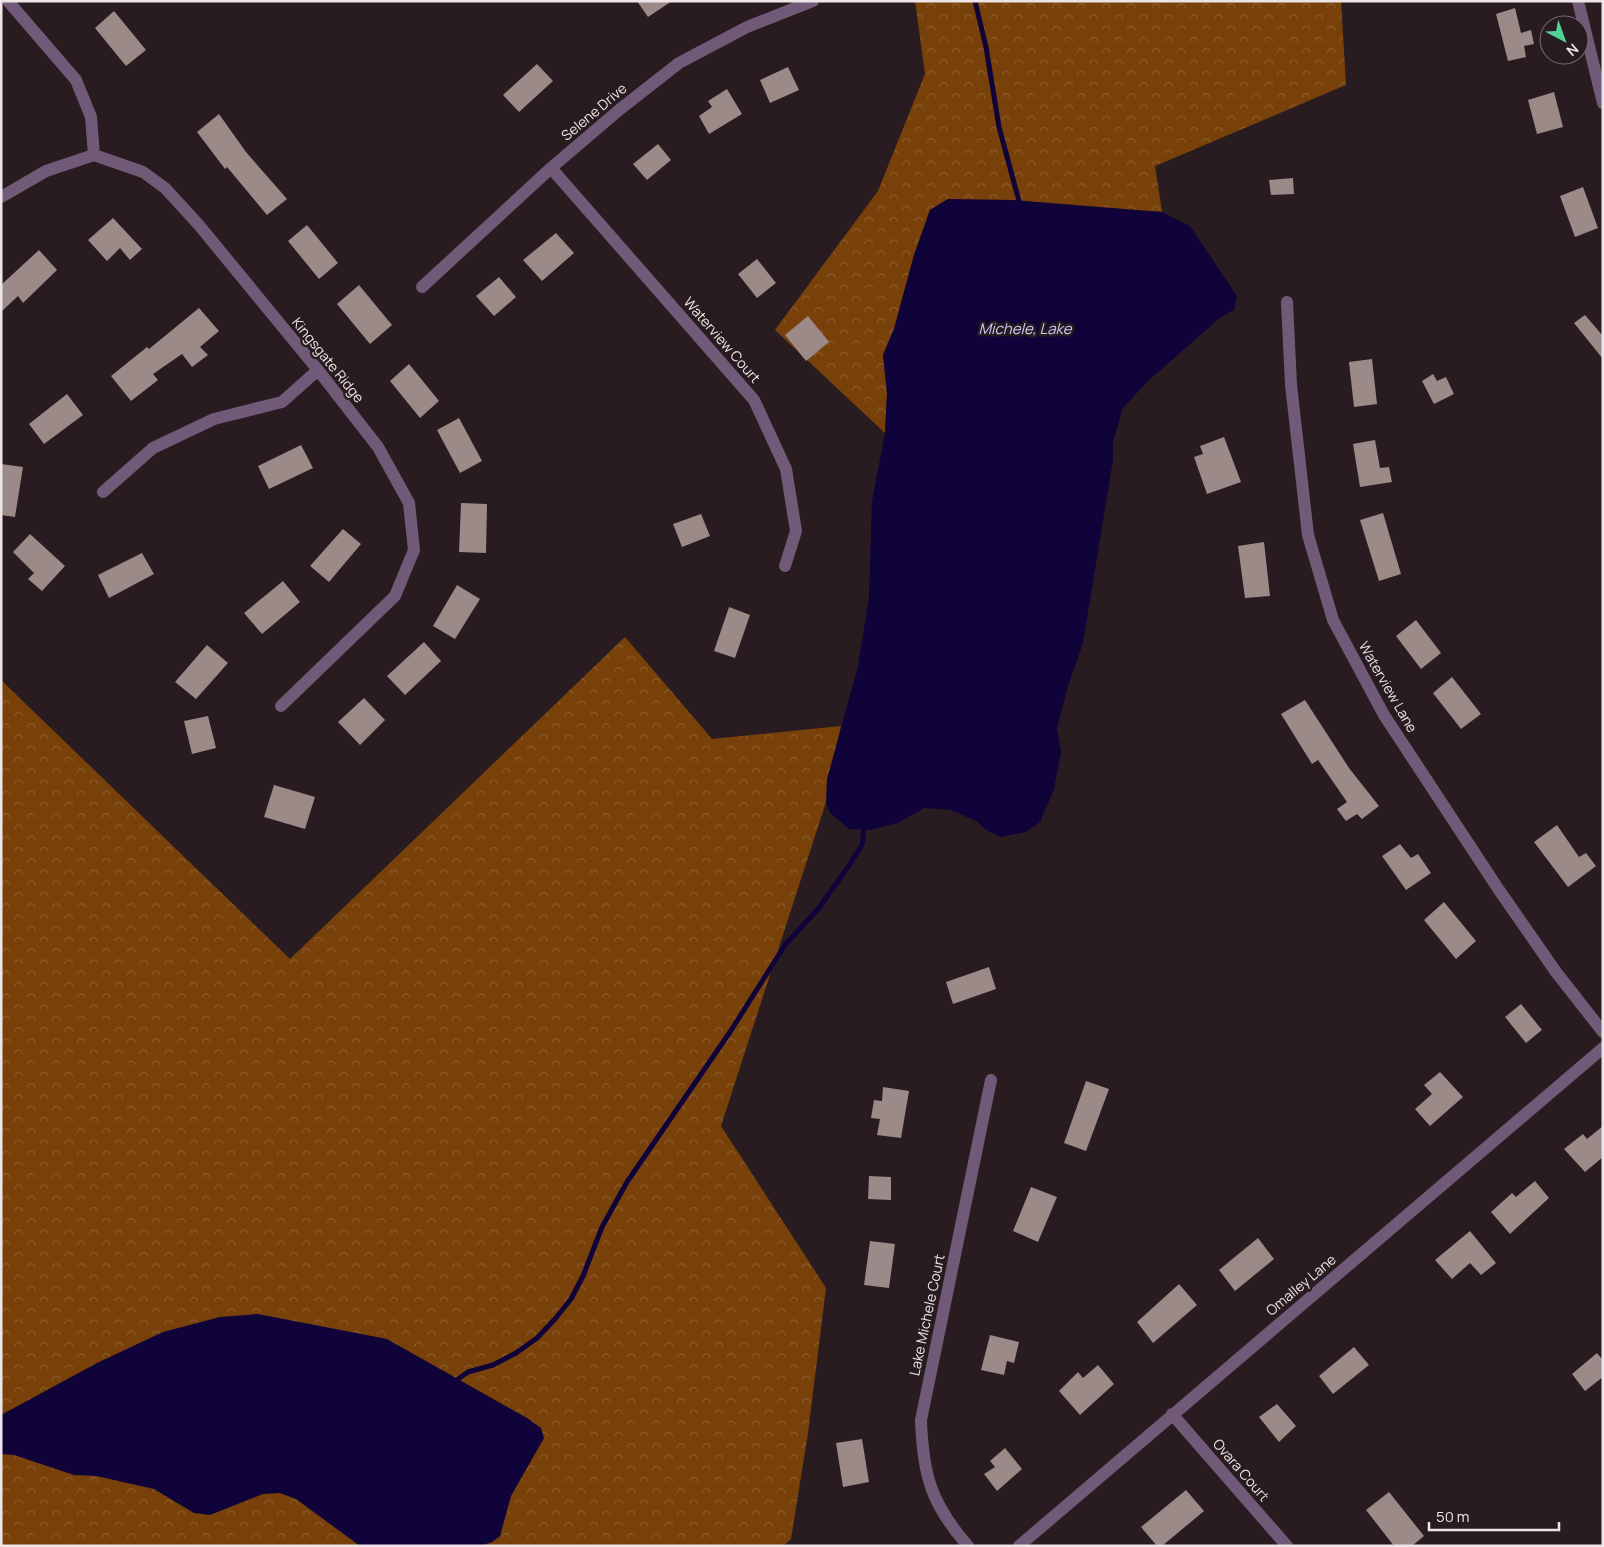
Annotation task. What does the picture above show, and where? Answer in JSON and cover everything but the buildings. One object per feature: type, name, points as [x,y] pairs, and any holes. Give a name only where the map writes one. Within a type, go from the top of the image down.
[{"type":"street","points":[[1,197],[46,171],[94,155],[91,117],[76,80],[8,1]]},
{"type":"street","name":"Selene Drive","points":[[422,287],[551,168],[619,110],[680,62],[748,27],[813,1]]},
{"type":"street","points":[[1578,1],[1603,103]]},
{"type":"street","name":"Kingsgate Ridge","points":[[94,155],[143,172],[165,188],[198,224],[318,370],[378,447],[409,503],[414,550],[395,596],[281,706]]},
{"type":"street","name":"Waterview Court","points":[[551,168],[754,400],[786,469],[796,531],[785,566]]},
{"type":"street","name":"Waterview Lane","points":[[1287,302],[1291,385],[1308,535],[1334,620],[1384,715],[1488,874],[1556,972],[1603,1032]]},
{"type":"street","points":[[103,492],[153,448],[214,419],[282,402],[318,370]]},
{"type":"street","name":"Omalley Lane","points":[[1019,1546],[1603,1048]]},
{"type":"street","name":"Lake Michele Court","points":[[968,1546],[951,1527],[938,1505],[928,1481],[922,1456],[921,1420],[991,1080]]},
{"type":"street","name":"Ovara Court","points":[[1172,1414],[1287,1546]]},
{"type":"green space","points":[[915,1],[1341,1],[1346,85],[1155,166],[1162,212],[948,199],[930,210],[914,255],[894,329],[883,355],[887,393],[885,433],[775,330],[878,191],[925,74]]},
{"type":"green space","points":[[625,637],[712,739],[841,726],[826,802],[721,1126],[826,1288],[808,1433],[791,1539],[783,1546],[1,1546],[1,680],[290,959]]},
{"type":"water","name":"Michele, Lake","points":[[948,199],[1013,200],[1162,212],[1190,226],[1237,296],[1234,310],[1221,317],[1149,380],[1123,408],[1113,442],[1113,460],[1083,643],[1068,686],[1057,728],[1061,752],[1054,789],[1040,822],[1026,832],[1001,837],[986,830],[978,822],[951,810],[924,808],[898,823],[869,830],[849,829],[830,813],[826,802],[827,779],[858,666],[869,597],[872,501],[885,433],[887,393],[883,355],[894,329],[914,255],[930,210]]},
{"type":"water","points":[[258,1314],[387,1339],[527,1418],[541,1428],[544,1438],[511,1496],[500,1536],[492,1542],[480,1546],[360,1546],[296,1499],[280,1493],[263,1494],[210,1515],[194,1513],[154,1489],[96,1476],[74,1475],[14,1455],[1,1454],[1,1415],[97,1363],[163,1332],[220,1317]]},
{"type":"waterway","points":[[975,1],[986,47],[999,127],[1019,201]]},
{"type":"waterway","points":[[458,1379],[468,1372],[493,1365],[516,1353],[537,1338],[571,1299],[583,1276],[602,1227],[627,1182],[730,1032],[785,945],[818,909],[848,867],[862,845],[864,829]]}]
